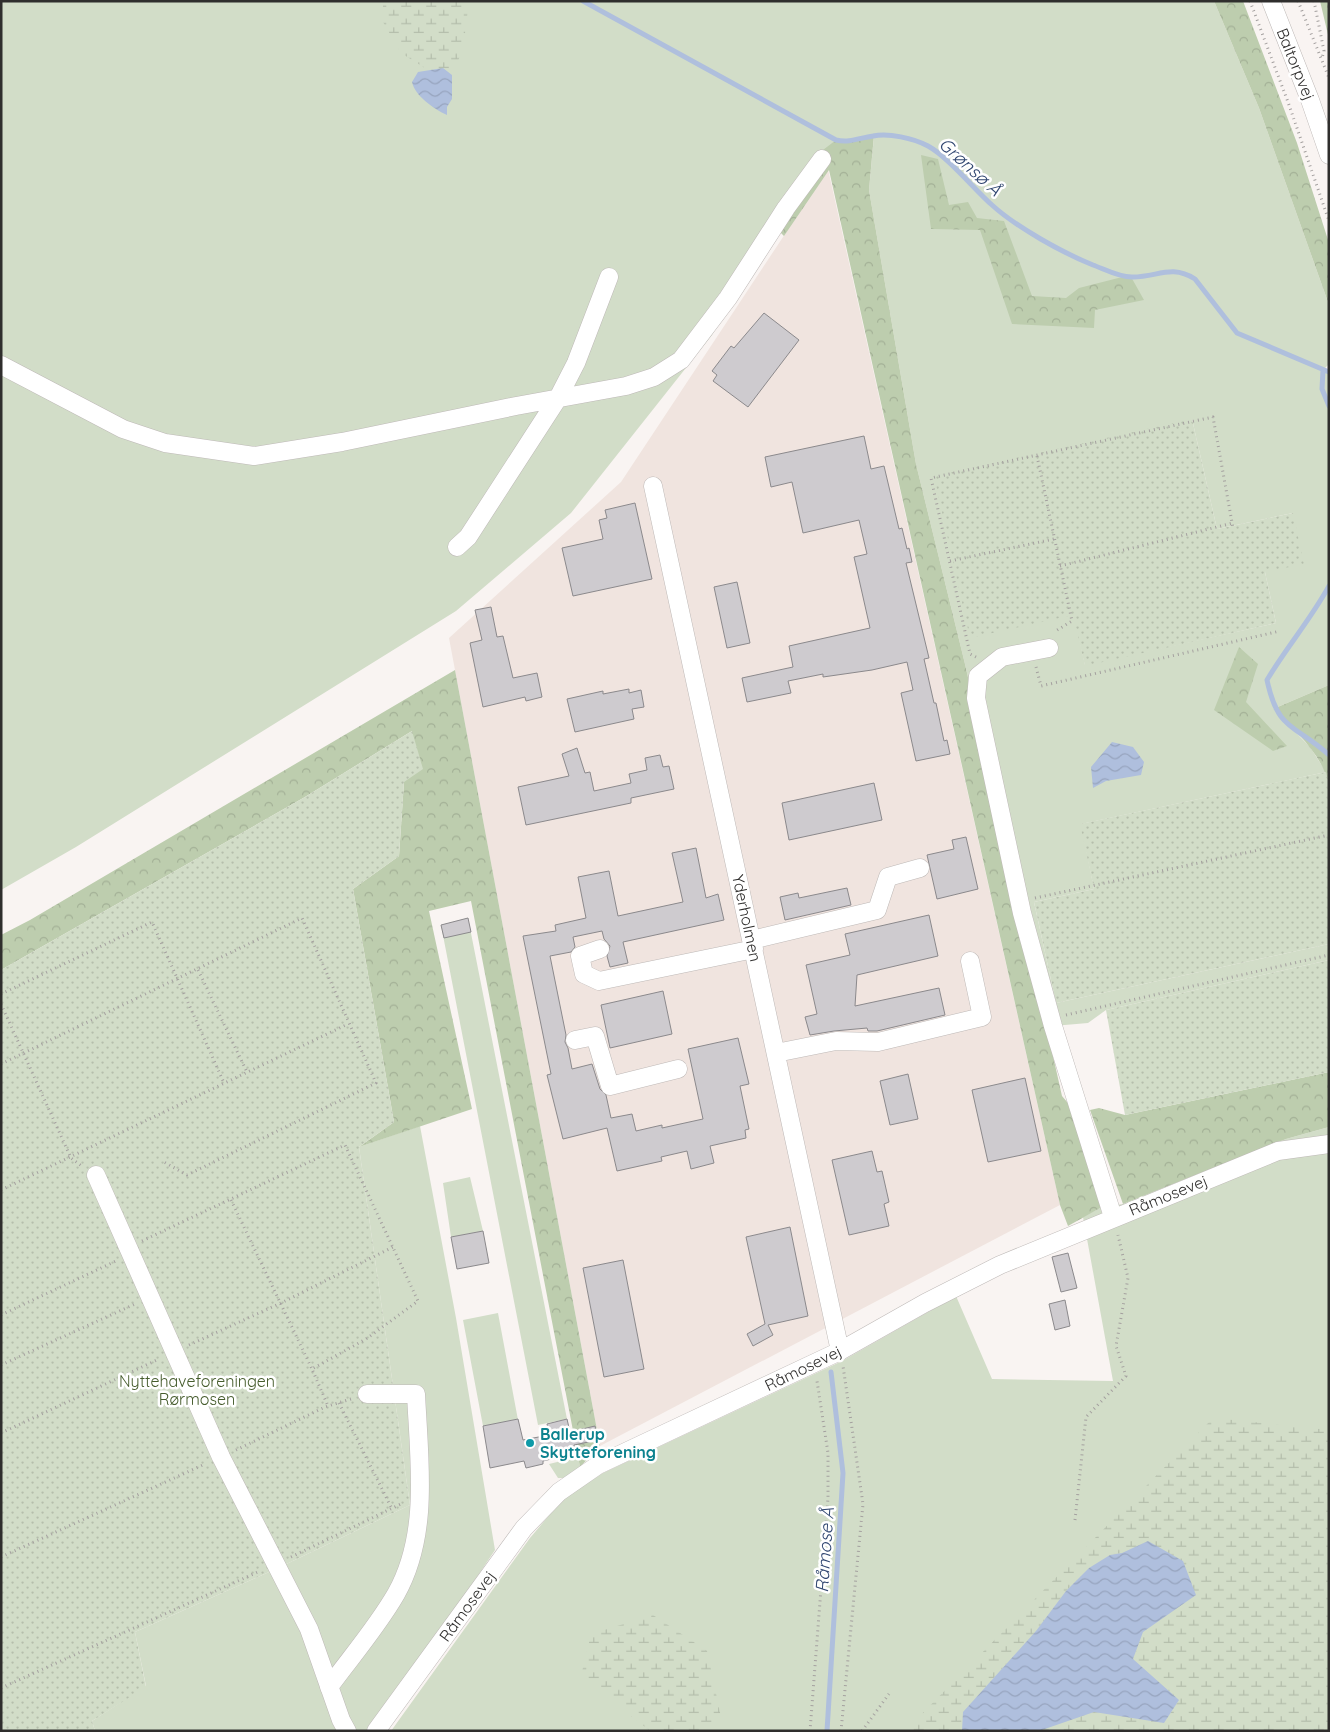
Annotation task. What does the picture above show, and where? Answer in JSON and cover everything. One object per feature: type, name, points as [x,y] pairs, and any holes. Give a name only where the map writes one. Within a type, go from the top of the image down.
[{"type":"street","name":"Baltorpvej","points":[[1271,1],[1310,100],[1329,155]]},
{"type":"street","points":[[1,365],[122,429],[166,443],[254,456],[342,442],[626,386],[654,377],[681,360],[728,298],[786,208],[822,159]]},
{"type":"street","points":[[457,547],[468,536],[558,398],[576,363],[609,277]]},
{"type":"street","name":"Yderholmen","points":[[653,486],[840,1351]]},
{"type":"street","points":[[1044,644],[1002,657],[993,664],[978,676],[976,698],[1020,902],[1051,1019],[1113,1217]]},
{"type":"street","points":[[600,949],[580,956],[584,974],[599,981],[753,945],[877,910],[888,877],[920,868]]},
{"type":"street","points":[[776,1053],[836,1041],[878,1042],[982,1017],[970,961]]},
{"type":"street","points":[[575,1040],[595,1036],[610,1086],[678,1069]]},
{"type":"street","name":"Råmosevej","points":[[376,1731],[524,1528],[559,1492],[598,1465],[840,1351],[925,1303],[1000,1265],[1113,1217],[1278,1151],[1329,1144]]},
{"type":"street","points":[[96,1175],[221,1457],[309,1629],[329,1688],[347,1731]]},
{"type":"street","points":[[329,1688],[396,1593],[414,1551],[420,1496],[416,1394],[366,1394]]},
{"type":"path","points":[[1250,1],[1288,102],[1329,221]]},
{"type":"path","points":[[1298,1],[1329,78]]},
{"type":"path","points":[[1314,1],[1324,51],[1322,58]]},
{"type":"path","points":[[993,664],[970,654],[931,478],[1213,417],[1233,528]]},
{"type":"path","points":[[1037,456],[1072,621],[1044,644],[1041,686],[1280,631]]},
{"type":"path","points":[[1060,566],[1233,523]]},
{"type":"path","points":[[950,562],[1054,539]]},
{"type":"path","points":[[1020,902],[1329,835]]},
{"type":"path","points":[[1,1064],[302,918],[376,1084],[187,1175],[164,1162]]},
{"type":"path","points":[[1,994],[152,922],[224,1083]]},
{"type":"path","points":[[1051,1019],[1329,955]]},
{"type":"path","points":[[198,970],[247,1072]]},
{"type":"path","points":[[1,1004],[25,1053],[71,1158],[96,1175]]},
{"type":"path","points":[[1,1190],[348,1024]]},
{"type":"path","points":[[1,1315],[345,1145],[418,1301],[366,1339],[312,1369]]},
{"type":"path","points":[[231,1200],[328,1406]]},
{"type":"path","points":[[1075,1520],[1086,1417],[1126,1376],[1116,1346],[1128,1278],[1113,1217]]},
{"type":"path","points":[[1,1433],[280,1303],[393,1247]]},
{"type":"path","points":[[1,1365],[150,1297]]},
{"type":"path","points":[[840,1351],[863,1504],[841,1731]]},
{"type":"path","points":[[810,1731],[828,1498],[828,1453],[817,1378]]},
{"type":"path","points":[[1,1557],[328,1406],[366,1394]]},
{"type":"path","points":[[340,1403],[392,1509]]},
{"type":"path","points":[[1,1688],[276,1564],[420,1496]]},
{"type":"path","points":[[862,1731],[889,1694]]},
{"type":"shaded area","points":[[828,169],[1060,1205],[600,1446],[449,638],[621,482]]},
{"type":"green space","points":[[1,1],[1214,1],[1259,108],[1329,305],[1329,364],[1324,369],[1329,369],[1329,685],[1273,709],[1310,747],[1326,772],[1081,824],[1094,889],[1034,902],[1056,1003],[1329,944],[1329,960],[1106,1010],[1088,1023],[1053,1026],[1045,1023],[965,664],[916,464],[869,190],[874,136],[847,142],[836,140],[773,225],[712,335],[571,513],[456,611],[76,847],[1,890]],"holes":[[[1192,419],[1217,529],[1293,513],[1265,572],[1276,623],[1085,665],[1074,615]]]},
{"type":"green space","points":[[383,1],[469,1],[463,49],[452,75],[443,68],[428,70],[401,53],[383,22]]},
{"type":"green space","points":[[1214,1],[1243,1],[1297,143],[1329,243],[1329,305],[1259,108]]},
{"type":"green space","points":[[1320,1],[1329,1],[1329,39]]},
{"type":"green space","points":[[874,135],[869,190],[916,464],[965,664],[1062,1096],[1083,1121],[1102,1207],[1068,1226],[1060,1205],[829,170],[784,236],[773,225],[823,150],[836,140],[847,142]]},
{"type":"green space","points":[[921,155],[938,159],[949,205],[968,202],[977,218],[1004,221],[1032,296],[1066,298],[1079,288],[1130,275],[1144,300],[1095,310],[1094,328],[1012,324],[980,230],[931,229]]},
{"type":"green space","points":[[1192,419],[1217,529],[1293,513],[1304,564],[1265,572],[1276,623],[1085,666],[1073,615],[970,638],[934,476]]},
{"type":"green space","points":[[1239,647],[1258,664],[1246,702],[1287,746],[1273,751],[1214,710]]},
{"type":"green space","points":[[455,670],[600,1446],[580,1467],[471,901],[429,911],[472,1109],[359,1147],[394,1122],[353,889],[399,856],[404,782],[412,731],[305,797],[1,970],[1,935],[30,920]]},
{"type":"green space","points":[[1329,685],[1329,786],[1321,763],[1314,753],[1273,709]]},
{"type":"green space","name":"Nyttehaveforeningen Rørmosen","points":[[412,731],[423,769],[404,782],[399,856],[353,889],[394,1122],[359,1147],[410,1505],[278,1568],[135,1632],[146,1687],[92,1721],[95,1731],[1,1731],[1,970],[305,797]]},
{"type":"green space","points":[[1326,772],[1329,786],[1329,944],[1056,1003],[1034,902],[1094,889],[1080,824]]},
{"type":"green space","points":[[468,918],[567,1419],[538,1425],[441,925]]},
{"type":"green space","points":[[1329,960],[1329,1072],[1125,1115],[1106,1010]]},
{"type":"green space","points":[[1329,1072],[1329,1127],[1286,1139],[1123,1204],[1090,1110],[1099,1108],[1125,1115]]},
{"type":"green space","points":[[420,1126],[456,1318],[495,1550],[374,1731],[95,1731],[92,1721],[146,1686],[135,1632],[278,1568],[410,1505],[359,1147]]},
{"type":"green space","points":[[1329,1127],[1329,1731],[391,1731],[530,1538],[562,1500],[603,1473],[842,1361],[956,1296],[992,1379],[1113,1381],[1083,1217],[1102,1207],[1123,1204],[1286,1139]]},
{"type":"green space","points":[[470,1177],[483,1231],[451,1237],[443,1183]]},
{"type":"green space","points":[[498,1313],[518,1420],[483,1426],[463,1320]]},
{"type":"green space","points":[[1213,1418],[1329,1430],[1329,1731],[1039,1731],[1094,1712],[1164,1723],[1179,1700],[1133,1659],[1143,1632],[1196,1595],[1148,1541],[1122,1553],[1110,1555],[1089,1568],[1066,1591],[1036,1631],[963,1712],[962,1731],[905,1731]]},
{"type":"green space","points":[[578,1457],[580,1467],[565,1478],[558,1478],[549,1464]]},
{"type":"green space","points":[[653,1615],[707,1651],[721,1717],[707,1731],[650,1731],[581,1676],[591,1634]]},
{"type":"water","points":[[443,68],[452,75],[452,99],[447,107],[447,115],[431,106],[421,97],[412,82],[418,72]]},
{"type":"water","points":[[1112,742],[1133,747],[1144,762],[1141,775],[1106,781],[1093,788],[1091,767]]},
{"type":"water","points":[[1148,1541],[1183,1561],[1196,1595],[1143,1632],[1133,1659],[1179,1700],[1164,1723],[1094,1712],[1039,1731],[962,1731],[963,1712],[1036,1631],[1066,1591],[1089,1568],[1110,1555],[1122,1553]]},
{"type":"building","points":[[764,313],[799,340],[748,407],[713,381],[717,375],[712,371],[731,346],[734,348]]},
{"type":"building","points":[[864,436],[871,469],[884,466],[899,529],[902,528],[907,549],[909,548],[912,562],[906,563],[929,658],[924,659],[944,741],[947,740],[950,754],[916,761],[901,693],[913,690],[907,662],[872,670],[823,677],[823,674],[788,681],[791,693],[747,702],[742,678],[793,667],[789,646],[870,628],[854,557],[867,554],[859,520],[803,533],[792,482],[771,487],[765,457]]},
{"type":"building","points":[[635,503],[652,579],[573,596],[562,548],[603,539],[599,520],[607,518],[605,510]]},
{"type":"building","points":[[737,582],[750,643],[727,648],[714,587]]},
{"type":"building","points":[[491,607],[497,637],[503,636],[513,678],[537,673],[542,697],[526,701],[525,697],[483,707],[470,643],[482,640],[475,610]]},
{"type":"building","points":[[629,689],[629,693],[641,690],[644,707],[632,709],[634,719],[575,732],[567,699],[603,691],[603,694]]},
{"type":"building","points":[[577,748],[585,773],[590,772],[594,791],[631,783],[629,774],[647,770],[645,758],[660,755],[663,767],[669,766],[674,789],[631,798],[631,803],[526,825],[518,787],[569,776],[562,754]]},
{"type":"building","points":[[874,783],[882,820],[789,840],[782,803]]},
{"type":"building","points":[[966,837],[978,889],[937,899],[927,855],[954,849],[952,840]]},
{"type":"building","points":[[696,848],[706,898],[718,894],[724,920],[623,942],[628,963],[610,967],[607,956],[610,946],[604,939],[602,931],[573,937],[575,947],[571,952],[550,956],[566,1035],[565,1042],[572,1069],[592,1064],[600,1089],[606,1095],[611,1118],[632,1114],[636,1131],[662,1125],[662,1128],[703,1119],[688,1049],[738,1038],[749,1084],[740,1086],[749,1129],[745,1130],[746,1138],[710,1146],[714,1163],[691,1169],[687,1151],[661,1157],[662,1161],[617,1171],[607,1128],[563,1139],[547,1075],[551,1074],[523,936],[556,931],[555,925],[586,918],[578,877],[609,871],[618,916],[683,902],[672,853]]},
{"type":"building","points":[[847,888],[851,905],[785,920],[780,897],[798,893],[799,898]]},
{"type":"building","points":[[929,915],[938,956],[857,975],[855,1006],[939,988],[945,1015],[877,1031],[868,1031],[867,1028],[810,1035],[805,1017],[817,1014],[806,965],[850,955],[845,934]]},
{"type":"building","points":[[468,918],[471,932],[444,938],[441,925]]},
{"type":"building","points":[[663,991],[672,1034],[610,1048],[601,1005]]},
{"type":"building","points":[[908,1074],[918,1119],[890,1125],[880,1081]]},
{"type":"building","points":[[1025,1078],[1041,1151],[988,1162],[972,1090]]},
{"type":"building","points":[[872,1151],[877,1172],[882,1171],[889,1202],[884,1204],[889,1226],[849,1235],[832,1160]]},
{"type":"building","points":[[790,1227],[808,1316],[768,1325],[773,1335],[753,1346],[747,1334],[765,1324],[746,1237]]},
{"type":"building","points":[[483,1231],[489,1263],[457,1269],[451,1237]]},
{"type":"building","points":[[1068,1253],[1077,1288],[1061,1292],[1052,1257]]},
{"type":"building","points":[[623,1260],[644,1369],[604,1377],[583,1268]]},
{"type":"building","points":[[1065,1300],[1070,1326],[1055,1330],[1049,1304]]},
{"type":"building","name":"Ballerup Skytteforening","points":[[518,1419],[523,1440],[549,1435],[547,1424],[567,1419],[570,1432],[595,1426],[598,1440],[574,1445],[575,1453],[543,1461],[543,1464],[526,1468],[524,1461],[490,1468],[483,1426]]},
{"type":"waterway","name":"Grønsø Å","points":[[583,1],[836,140],[850,141],[886,135],[922,143],[936,151],[1002,213],[1054,247],[1081,260],[1123,276],[1179,272],[1195,279],[1237,333],[1329,372]]},
{"type":"waterway","points":[[1323,370],[1322,389],[1329,406]]},
{"type":"waterway","points":[[1329,586],[1267,680],[1271,697],[1282,718],[1329,755]]},
{"type":"waterway","name":"Råmose Å","points":[[827,1731],[843,1473],[831,1372]]},
{"type":"place","name":"Ballerup Skytteforening","points":[[530,1443]]}]
